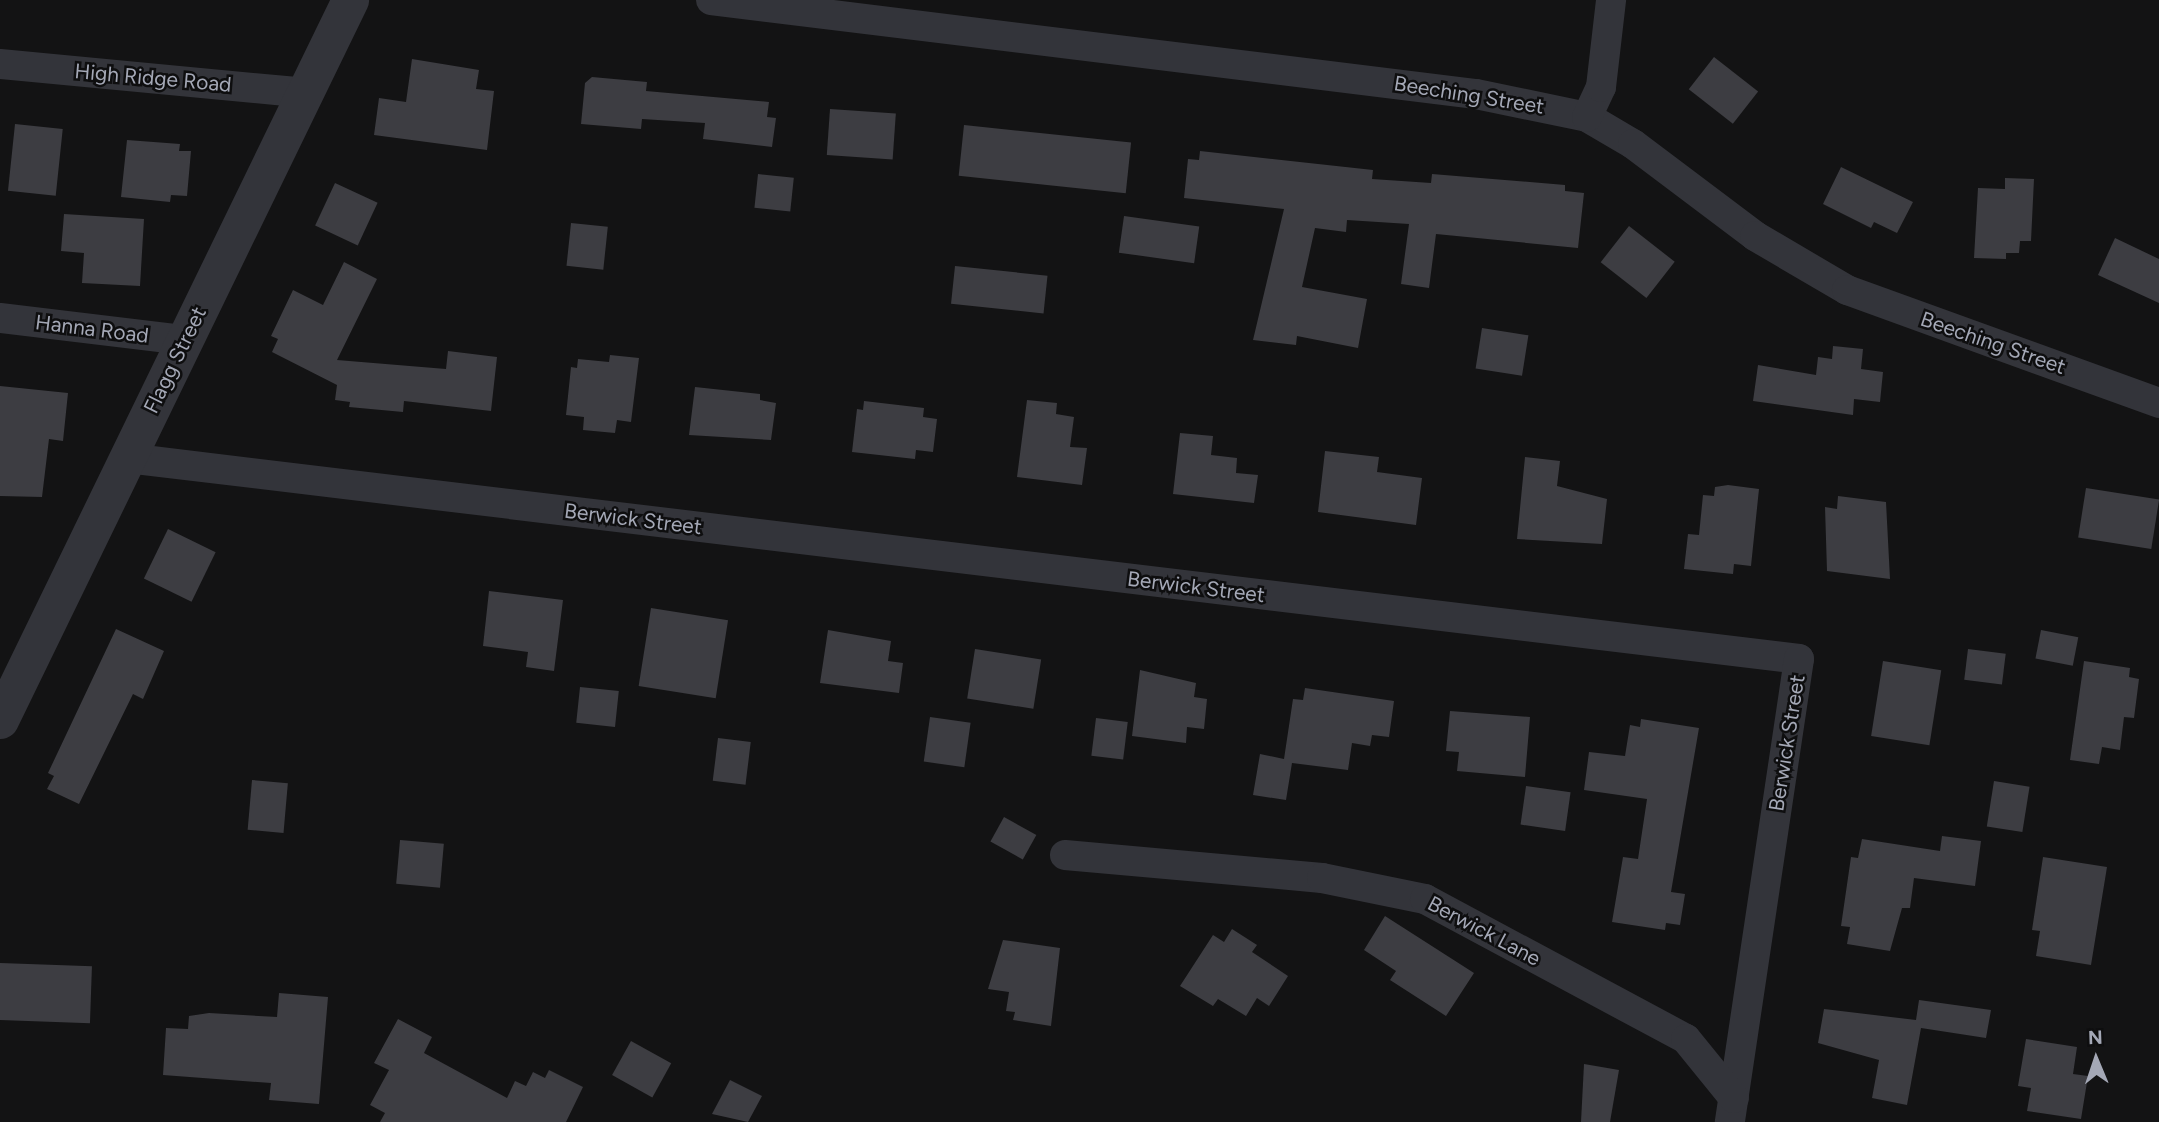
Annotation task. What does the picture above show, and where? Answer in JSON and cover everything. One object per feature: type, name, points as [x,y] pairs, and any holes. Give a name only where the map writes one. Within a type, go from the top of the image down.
[{"type":"street","name":"Flagg Street","points":[[1,713],[350,0]]},
{"type":"street","name":"Beeching Street","points":[[711,0],[1476,94],[1587,117],[1633,144],[1755,236],[1847,290],[2159,402]]},
{"type":"street","points":[[1587,117],[1601,87],[1611,0]]},
{"type":"street","name":"High Ridge Road","points":[[0,64],[305,93]]},
{"type":"street","name":"Hanna Road","points":[[0,318],[185,340]]},
{"type":"street","name":"Berwick Street","points":[[127,458],[1799,659],[1732,1110]]},
{"type":"street","name":"Berwick Lane","points":[[1065,855],[1322,878],[1425,899],[1686,1039],[1732,1110]]},
{"type":"building","points":[[1714,57],[1758,91],[1733,124],[1689,89]]},
{"type":"building","points":[[412,59],[479,70],[476,89],[494,91],[487,150],[374,135],[379,98],[406,102]]},
{"type":"building","points":[[592,77],[647,82],[646,91],[769,102],[767,117],[776,118],[772,147],[703,139],[705,123],[642,119],[641,129],[581,124],[585,83]]},
{"type":"building","points":[[830,109],[896,114],[893,159],[827,155]]},
{"type":"building","points":[[15,124],[63,129],[56,196],[8,191]]},
{"type":"building","points":[[964,125],[1131,143],[1126,193],[959,176]]},
{"type":"building","points":[[127,140],[180,144],[179,151],[191,151],[187,196],[171,195],[170,202],[121,197]]},
{"type":"building","points":[[1200,151],[1373,170],[1372,179],[1431,183],[1432,174],[1565,185],[1565,191],[1584,193],[1578,248],[1436,234],[1429,288],[1401,284],[1409,224],[1347,220],[1346,232],[1315,228],[1302,287],[1367,299],[1358,348],[1297,336],[1296,345],[1253,340],[1284,209],[1184,198],[1188,159],[1199,160]]},
{"type":"building","points":[[1841,167],[1913,202],[1897,233],[1874,222],[1871,228],[1823,204]]},
{"type":"building","points":[[758,174],[794,178],[790,212],[754,208]]},
{"type":"building","points":[[2005,178],[2034,179],[2031,241],[2020,241],[2019,253],[2006,253],[2006,259],[1974,258],[1978,188],[2005,189]]},
{"type":"building","points":[[335,183],[378,203],[358,245],[315,226]]},
{"type":"building","points":[[64,214],[144,219],[140,286],[82,283],[84,253],[61,251]]},
{"type":"building","points":[[1124,216],[1199,227],[1194,263],[1119,253]]},
{"type":"building","points":[[571,223],[608,227],[603,270],[567,266]]},
{"type":"building","points":[[1629,226],[1675,262],[1646,298],[1601,262]]},
{"type":"building","points":[[2115,238],[2159,259],[2159,303],[2098,275]]},
{"type":"building","points":[[344,262],[377,279],[337,360],[446,369],[448,351],[497,357],[491,411],[404,401],[403,412],[349,407],[350,402],[335,400],[337,385],[272,352],[278,339],[271,336],[293,290],[323,305]]},
{"type":"building","points":[[955,266],[1047,276],[1044,314],[951,304]]},
{"type":"building","points":[[1482,328],[1528,335],[1522,376],[1476,368]]},
{"type":"building","points":[[1833,346],[1863,349],[1861,369],[1883,372],[1880,402],[1854,399],[1853,415],[1753,401],[1758,365],[1816,375],[1818,357],[1832,359]]},
{"type":"building","points":[[610,355],[639,358],[631,422],[617,420],[615,433],[583,430],[584,417],[566,415],[571,367],[577,368],[578,359],[609,362]]},
{"type":"building","points":[[0,386],[68,393],[63,441],[49,439],[42,497],[0,496]]},
{"type":"building","points":[[695,387],[760,394],[760,400],[776,403],[771,440],[689,435]]},
{"type":"building","points":[[1027,400],[1057,403],[1056,414],[1074,417],[1070,447],[1087,448],[1082,485],[1017,477]]},
{"type":"building","points":[[864,401],[924,408],[923,417],[937,419],[933,452],[916,450],[915,459],[852,452],[857,409],[863,410]]},
{"type":"building","points":[[1180,433],[1213,436],[1211,455],[1237,458],[1236,473],[1258,475],[1254,503],[1173,494]]},
{"type":"building","points":[[1325,451],[1379,457],[1377,472],[1422,478],[1416,525],[1318,512]]},
{"type":"building","points":[[1525,457],[1560,461],[1557,486],[1607,499],[1602,544],[1517,539]]},
{"type":"building","points":[[1728,485],[1759,489],[1751,566],[1734,564],[1733,574],[1684,569],[1688,534],[1699,535],[1703,495],[1714,496],[1715,487]]},
{"type":"building","points":[[2086,488],[2159,500],[2151,549],[2078,537]]},
{"type":"building","points":[[1838,496],[1886,502],[1890,579],[1827,571],[1825,507],[1837,509]]},
{"type":"building","points":[[168,529],[216,552],[192,602],[144,578]]},
{"type":"building","points":[[489,591],[563,600],[554,671],[526,667],[528,652],[483,646]]},
{"type":"building","points":[[651,608],[728,620],[716,698],[639,686]]},
{"type":"building","points":[[116,629],[164,651],[143,699],[133,694],[79,804],[47,789],[54,776],[48,773]]},
{"type":"building","points":[[828,630],[891,641],[888,661],[903,663],[899,693],[820,683]]},
{"type":"building","points":[[2041,630],[2078,637],[2073,666],[2035,658]]},
{"type":"building","points":[[975,649],[1041,659],[1033,709],[967,698]]},
{"type":"building","points":[[1968,649],[2006,654],[2002,684],[1964,680]]},
{"type":"building","points":[[1883,661],[1941,670],[1929,745],[1871,736]]},
{"type":"building","points":[[2084,661],[2130,668],[2129,677],[2139,679],[2134,718],[2124,717],[2120,750],[2102,747],[2099,764],[2070,760]]},
{"type":"building","points":[[1140,670],[1196,683],[1194,697],[1207,699],[1204,729],[1187,727],[1186,743],[1132,736]]},
{"type":"building","points":[[580,687],[619,691],[615,727],[576,723]]},
{"type":"building","points":[[1305,688],[1394,701],[1389,737],[1372,735],[1370,746],[1352,743],[1348,770],[1292,763],[1286,800],[1253,795],[1260,754],[1284,759],[1293,699],[1303,700]]},
{"type":"building","points":[[1450,711],[1530,717],[1525,777],[1457,771],[1459,752],[1446,751]]},
{"type":"building","points":[[930,717],[971,723],[964,767],[924,762]]},
{"type":"building","points":[[1096,718],[1128,722],[1123,760],[1091,756]]},
{"type":"building","points":[[1641,719],[1699,728],[1671,892],[1685,894],[1680,925],[1666,923],[1665,930],[1612,922],[1623,857],[1638,859],[1647,799],[1584,790],[1589,752],[1625,756],[1630,725],[1640,727]]},
{"type":"building","points":[[718,738],[751,742],[746,785],[713,781]]},
{"type":"building","points":[[252,780],[288,783],[284,833],[248,830]]},
{"type":"building","points":[[1994,781],[2030,787],[2022,832],[1987,826]]},
{"type":"building","points":[[1526,786],[1571,792],[1565,831],[1521,825]]},
{"type":"building","points":[[1004,817],[1036,835],[1023,859],[990,841]]},
{"type":"building","points":[[1942,836],[1981,841],[1975,886],[1914,878],[1910,908],[1902,908],[1890,951],[1847,944],[1850,927],[1841,926],[1851,857],[1858,858],[1862,839],[1940,851]]},
{"type":"building","points":[[400,840],[444,844],[440,888],[396,884]]},
{"type":"building","points":[[2043,857],[2107,867],[2091,965],[2036,956],[2040,931],[2032,930]]},
{"type":"building","points":[[1385,916],[1474,973],[1446,1016],[1390,980],[1396,971],[1364,950]]},
{"type":"building","points":[[1232,929],[1257,945],[1252,952],[1288,976],[1269,1006],[1257,998],[1246,1016],[1218,999],[1213,1006],[1180,986],[1213,935],[1224,942]]},
{"type":"building","points":[[1003,940],[1060,948],[1051,1026],[1013,1020],[1015,1012],[1006,1011],[1009,992],[988,989]]},
{"type":"building","points":[[0,963],[92,966],[90,1023],[0,1020]]},
{"type":"building","points":[[279,993],[328,997],[319,1104],[269,1100],[271,1083],[163,1075],[166,1028],[188,1029],[189,1016],[209,1013],[277,1017]]},
{"type":"building","points":[[1919,1000],[1991,1010],[1986,1038],[1921,1028],[1907,1105],[1872,1098],[1879,1060],[1818,1043],[1824,1009],[1916,1020]]},
{"type":"building","points":[[398,1019],[432,1037],[424,1053],[507,1098],[515,1081],[526,1086],[533,1072],[545,1078],[549,1070],[583,1087],[566,1122],[380,1122],[385,1113],[370,1105],[389,1070],[374,1063]]},
{"type":"building","points":[[2026,1039],[2077,1047],[2073,1074],[2088,1076],[2081,1119],[2027,1111],[2031,1088],[2018,1086]]},
{"type":"building","points":[[631,1041],[671,1063],[652,1097],[612,1075]]},
{"type":"building","points":[[1584,1064],[1619,1070],[1610,1122],[1581,1122]]},
{"type":"building","points":[[730,1080],[762,1096],[748,1122],[712,1114]]}]
